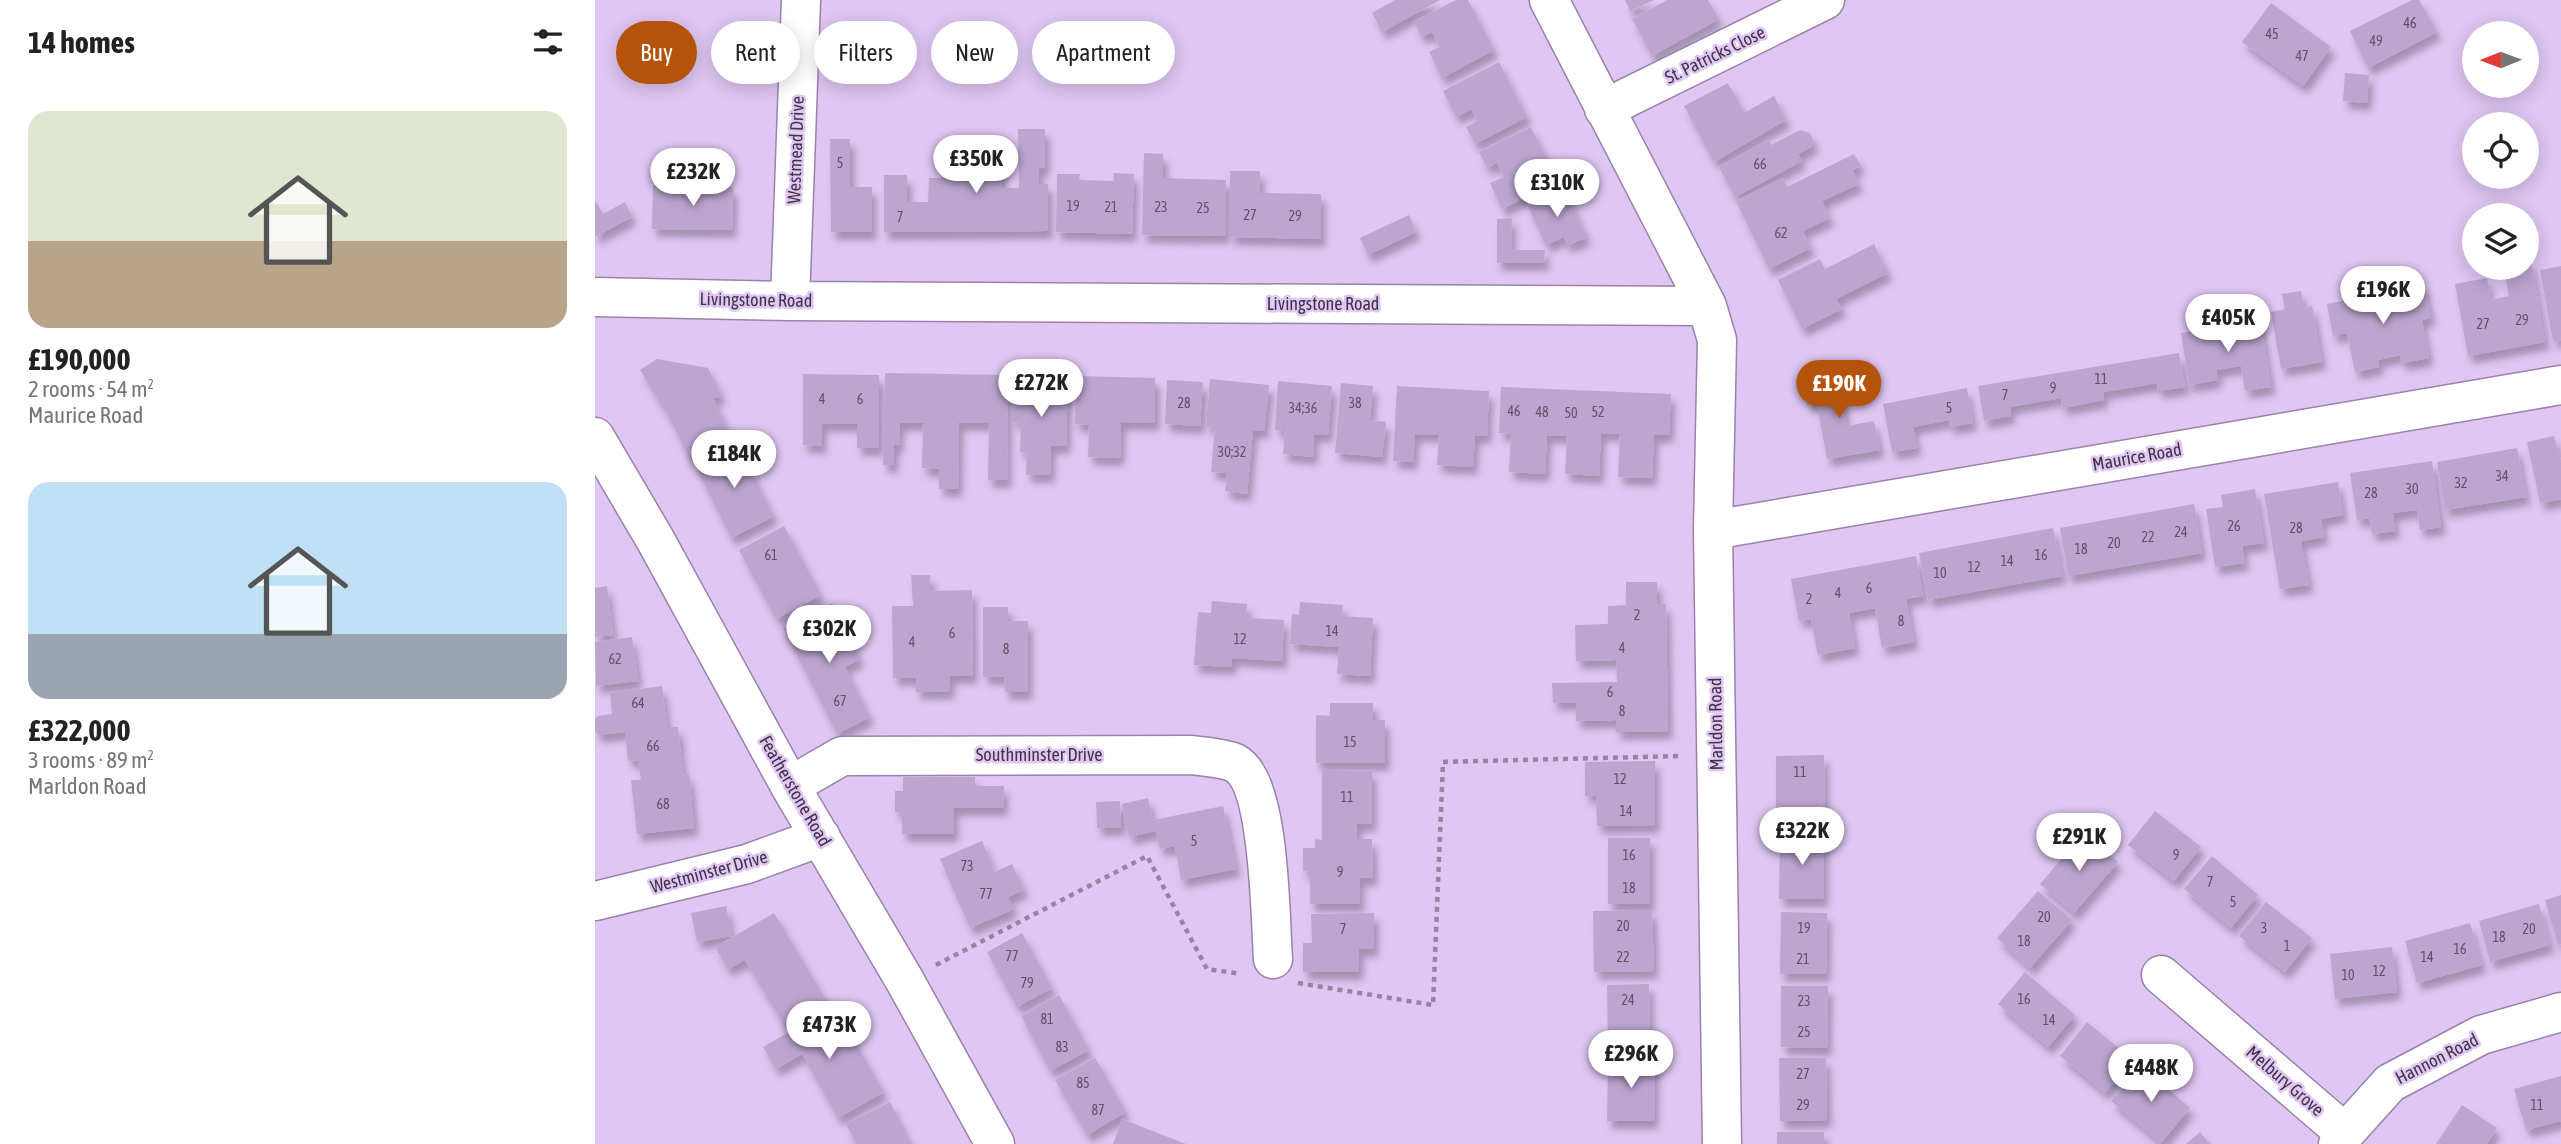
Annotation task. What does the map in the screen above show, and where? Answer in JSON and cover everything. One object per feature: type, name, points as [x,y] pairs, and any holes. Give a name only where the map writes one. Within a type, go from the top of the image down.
[{"type":"street","name":"Westmead Drive","points":[[790,301],[801,0]]},
{"type":"street","points":[[1549,0],[1707,306]]},
{"type":"street","name":"St. Patricks Close","points":[[1604,109],[1825,0]]},
{"type":"street","name":"Livingstone Road","points":[[595,297],[790,301],[1707,306]]},
{"type":"street","name":"Marldon Road","points":[[1707,306],[1717,340],[1713,530],[1721,1144]]},
{"type":"street","name":"Maurice Road","points":[[1713,530],[2561,385]]},
{"type":"street","name":"Featherstone Road","points":[[595,437],[656,541],[790,786],[905,981],[995,1144]]},
{"type":"street","name":"Southminster Drive","points":[[790,786],[842,756],[1192,755],[1235,764],[1251,782],[1262,816],[1269,972]]},
{"type":"street","name":"Westminster Drive","points":[[595,901],[747,864],[821,837]]},
{"type":"street","name":"Melbury Grove","points":[[2161,975],[2341,1138]]},
{"type":"street","name":"Hannon Road","points":[[2341,1138],[2390,1083],[2481,1035],[2561,1012]]},
{"type":"path","points":[[905,981],[1147,856],[1206,969],[1269,972],[1433,1005],[1444,762],[1717,754]]},
{"type":"building","points":[[1395,0],[1440,0],[1382,32],[1372,13]]},
{"type":"building","points":[[1456,0],[1468,0],[1494,50],[1442,78],[1429,52],[1440,47],[1432,32],[1422,37],[1413,22]]},
{"type":"building","points":[[1625,0],[1654,0],[1630,11]]},
{"type":"building","points":[[1667,0],[1708,0],[1719,19],[1652,56],[1632,19]]},
{"type":"building","points":[[2412,0],[2419,0],[2437,32],[2368,68],[2350,31]]},
{"type":"building","points":[[2271,3],[2331,47],[2303,86],[2242,42]]},
{"type":"building","points":[[1499,62],[1527,117],[1475,144],[1466,127],[1477,121],[1471,109],[1456,117],[1443,91]]},
{"type":"building","points":[[2345,73],[2369,75],[2367,103],[2343,101]]},
{"type":"building","points":[[1728,83],[1744,113],[1774,96],[1786,120],[1714,162],[1684,106]]},
{"type":"building","points":[[1531,127],[1558,181],[1502,209],[1490,183],[1504,177],[1497,163],[1487,168],[1479,152]]},
{"type":"building","points":[[1018,129],[1045,129],[1045,168],[1039,168],[1039,184],[1048,184],[1048,231],[884,232],[884,175],[907,175],[907,202],[928,202],[929,178],[953,178],[953,163],[988,163],[988,137],[1001,136],[1002,188],[1019,188]]},
{"type":"building","points":[[1800,130],[1810,133],[1813,140],[1812,147],[1798,154],[1802,161],[1735,197],[1719,167],[1769,140],[1771,145]]},
{"type":"building","points":[[830,139],[850,139],[850,187],[872,187],[872,232],[831,232]]},
{"type":"building","points":[[1144,153],[1163,154],[1163,178],[1226,180],[1225,236],[1142,235]]},
{"type":"building","points":[[1854,154],[1861,166],[1852,170],[1859,184],[1822,201],[1830,218],[1803,231],[1811,248],[1769,269],[1736,201],[1783,178],[1787,187]]},
{"type":"building","points":[[1230,171],[1260,171],[1260,193],[1321,194],[1321,239],[1230,237]]},
{"type":"building","points":[[1113,173],[1134,174],[1132,234],[1056,232],[1057,174],[1080,174],[1079,180],[1114,181]]},
{"type":"building","points":[[653,186],[733,187],[732,230],[652,229]]},
{"type":"building","points":[[1564,188],[1587,237],[1567,246],[1564,237],[1546,245],[1527,205]]},
{"type":"building","points":[[595,200],[603,214],[625,202],[632,217],[595,237]]},
{"type":"building","points":[[1409,215],[1416,232],[1368,255],[1360,238]]},
{"type":"building","points":[[1512,218],[1511,250],[1545,250],[1544,263],[1497,263],[1497,219]]},
{"type":"building","points":[[1874,244],[1888,273],[1836,299],[1842,309],[1802,329],[1778,280],[1820,259],[1825,269]]},
{"type":"building","points":[[2561,266],[2561,340],[2553,341],[2540,270]]},
{"type":"building","points":[[2487,280],[2491,300],[2509,296],[2506,280],[2534,280],[2545,342],[2468,356],[2455,284]]},
{"type":"building","points":[[2424,284],[2431,318],[2422,320],[2429,358],[2402,363],[2400,355],[2378,360],[2379,367],[2355,372],[2347,333],[2333,336],[2327,304]]},
{"type":"building","points":[[2301,291],[2304,308],[2312,306],[2322,362],[2281,369],[2271,312],[2285,309],[2282,294]]},
{"type":"building","points":[[2260,318],[2271,387],[2245,391],[2241,366],[2216,370],[2218,380],[2189,385],[2181,333],[2214,327],[2216,341],[2229,339],[2226,324]]},
{"type":"building","points":[[2179,353],[2185,387],[2158,391],[2157,383],[2103,392],[2104,400],[2062,408],[2061,398],[2010,407],[2011,416],[1984,421],[1978,386]]},
{"type":"building","points":[[657,359],[708,368],[722,396],[713,398],[730,435],[688,456],[670,419],[640,370]]},
{"type":"building","points":[[885,373],[1008,375],[1007,480],[988,480],[989,423],[959,423],[958,489],[939,489],[939,469],[922,468],[923,423],[900,423],[899,445],[894,445],[894,465],[883,465]]},
{"type":"building","points":[[803,374],[879,375],[879,448],[857,448],[857,424],[822,424],[822,446],[803,445]]},
{"type":"building","points":[[1837,374],[1847,426],[1874,421],[1880,450],[1827,459],[1817,404],[1807,405],[1803,381]]},
{"type":"building","points":[[1014,376],[1068,377],[1066,446],[1051,446],[1050,475],[1026,475],[1027,452],[1020,452],[1021,423],[1013,422]]},
{"type":"building","points":[[1076,376],[1155,378],[1155,423],[1121,422],[1120,458],[1088,457],[1089,425],[1075,424]]},
{"type":"building","points":[[1210,379],[1269,385],[1264,431],[1253,430],[1247,494],[1225,491],[1227,473],[1211,472],[1215,428],[1206,427]]},
{"type":"building","points":[[1167,380],[1203,382],[1200,426],[1165,424]]},
{"type":"building","points":[[1278,381],[1332,386],[1328,435],[1314,434],[1313,457],[1283,454],[1285,431],[1275,430]]},
{"type":"building","points":[[1341,383],[1373,386],[1370,420],[1386,422],[1382,457],[1335,453]]},
{"type":"building","points":[[1397,386],[1489,391],[1487,436],[1475,436],[1473,467],[1437,465],[1439,435],[1415,434],[1413,462],[1393,461]]},
{"type":"building","points":[[1501,387],[1671,394],[1669,435],[1654,435],[1652,478],[1618,477],[1620,434],[1601,433],[1599,476],[1565,474],[1567,436],[1547,435],[1545,474],[1509,472],[1511,434],[1499,433]]},
{"type":"building","points":[[1967,388],[1973,423],[1950,427],[1949,420],[1913,427],[1917,448],[1892,452],[1883,404]]},
{"type":"building","points":[[2554,436],[2561,461],[2561,499],[2540,503],[2527,442]]},
{"type":"building","points":[[736,442],[774,516],[731,538],[694,463]]},
{"type":"building","points":[[2517,448],[2526,497],[2445,510],[2437,462]]},
{"type":"building","points":[[2432,461],[2441,527],[2420,530],[2417,510],[2393,513],[2395,531],[2372,534],[2369,518],[2357,520],[2350,473]]},
{"type":"building","points":[[2338,482],[2343,515],[2321,519],[2324,537],[2301,541],[2309,585],[2280,589],[2264,494]]},
{"type":"building","points":[[2255,489],[2264,543],[2242,546],[2245,563],[2215,567],[2206,509],[2223,507],[2221,495]]},
{"type":"building","points":[[2194,504],[2202,553],[2068,576],[2060,528]]},
{"type":"building","points":[[784,526],[821,595],[776,619],[739,550]]},
{"type":"building","points":[[2053,528],[2062,576],[1928,600],[1919,553]]},
{"type":"building","points":[[1916,556],[1923,596],[1906,599],[1914,642],[1882,648],[1875,608],[1849,613],[1855,648],[1818,655],[1811,619],[1799,621],[1791,579]]},
{"type":"building","points":[[911,575],[930,575],[930,591],[972,590],[973,676],[950,676],[950,691],[916,692],[916,678],[893,678],[892,606],[913,606]]},
{"type":"building","points":[[1626,582],[1657,582],[1657,604],[1666,604],[1668,731],[1616,732],[1616,720],[1576,721],[1576,702],[1553,703],[1552,683],[1617,682],[1616,660],[1576,661],[1575,625],[1608,624],[1608,606],[1626,605]]},
{"type":"building","points":[[607,586],[613,635],[595,637],[595,588]]},
{"type":"building","points":[[1212,601],[1247,604],[1246,618],[1284,620],[1282,661],[1232,658],[1231,667],[1194,665],[1198,612],[1211,613]]},
{"type":"building","points":[[1300,602],[1343,605],[1342,616],[1373,618],[1370,676],[1337,674],[1339,647],[1290,644],[1292,614],[1299,615]]},
{"type":"building","points":[[832,603],[860,659],[845,667],[870,717],[837,734],[783,628]]},
{"type":"building","points":[[983,607],[1008,607],[1008,621],[1028,621],[1028,692],[1005,692],[1004,677],[983,677]]},
{"type":"building","points":[[632,637],[638,681],[596,686],[595,642]]},
{"type":"building","points":[[662,686],[667,727],[678,727],[683,775],[689,774],[694,828],[637,834],[631,780],[641,780],[638,760],[628,761],[625,732],[599,735],[595,731],[595,719],[612,714],[610,693]]},
{"type":"building","points":[[1330,703],[1373,703],[1373,720],[1385,720],[1385,763],[1316,763],[1316,715],[1330,716]]},
{"type":"building","points":[[1824,755],[1825,819],[1776,819],[1776,756]]},
{"type":"building","points":[[1655,761],[1655,825],[1597,826],[1596,796],[1585,796],[1585,762]]},
{"type":"building","points":[[1322,770],[1372,771],[1372,824],[1357,824],[1357,839],[1372,839],[1373,878],[1360,878],[1360,904],[1310,904],[1310,872],[1303,871],[1303,848],[1315,848],[1315,839],[1322,840]]},
{"type":"building","points":[[903,777],[975,777],[975,786],[1004,786],[1003,808],[954,808],[954,834],[902,834],[902,812],[895,812],[895,791],[903,791]]},
{"type":"building","points":[[1148,798],[1153,820],[1223,806],[1236,869],[1181,880],[1175,846],[1160,849],[1156,831],[1129,837],[1122,804]]},
{"type":"building","points":[[1120,801],[1121,828],[1097,828],[1096,802]]},
{"type":"building","points":[[2155,811],[2201,847],[2174,881],[2128,845]]},
{"type":"building","points":[[2084,833],[2118,862],[2074,913],[2040,884]]},
{"type":"building","points":[[1780,835],[1824,836],[1824,899],[1779,899]]},
{"type":"building","points":[[1608,838],[1650,838],[1650,904],[1608,904]]},
{"type":"building","points":[[982,841],[995,872],[1012,864],[1024,890],[1008,897],[1014,909],[970,928],[940,859]]},
{"type":"building","points":[[2212,856],[2258,895],[2231,928],[2184,889]]},
{"type":"building","points":[[2038,891],[2072,920],[2030,968],[1997,938]]},
{"type":"building","points":[[2561,895],[2561,944],[2558,945],[2545,900]]},
{"type":"building","points":[[2266,902],[2312,938],[2285,972],[2239,936]]},
{"type":"building","points":[[2539,904],[2550,945],[2490,962],[2479,921]]},
{"type":"building","points":[[726,906],[732,936],[697,942],[691,913]]},
{"type":"building","points":[[1652,910],[1654,971],[1594,972],[1593,911]]},
{"type":"building","points":[[1781,912],[1827,913],[1826,974],[1780,974]]},
{"type":"building","points":[[774,913],[825,998],[783,1023],[745,960],[728,969],[715,947]]},
{"type":"building","points":[[1374,913],[1374,949],[1359,949],[1359,972],[1303,972],[1303,943],[1312,943],[1311,914]]},
{"type":"building","points":[[2470,923],[2482,965],[2417,983],[2405,941]]},
{"type":"building","points":[[1022,933],[1052,988],[1017,1007],[987,952]]},
{"type":"building","points":[[2392,947],[2397,992],[2335,999],[2330,954]]},
{"type":"building","points":[[2025,972],[2075,1015],[2048,1047],[1998,1004]]},
{"type":"building","points":[[1649,984],[1650,1046],[1608,1047],[1607,985]]},
{"type":"building","points":[[1781,986],[1828,986],[1827,1048],[1781,1047]]},
{"type":"building","points":[[1059,995],[1089,1050],[1050,1071],[1021,1016]]},
{"type":"building","points":[[834,1006],[884,1092],[838,1118],[802,1054],[776,1069],[763,1047]]},
{"type":"building","points":[[2087,1022],[2133,1060],[2105,1093],[2060,1056]]},
{"type":"building","points":[[1095,1058],[1126,1112],[1087,1135],[1055,1080]]},
{"type":"building","points":[[1779,1058],[1826,1058],[1827,1120],[1780,1121]]},
{"type":"building","points":[[1608,1059],[1655,1059],[1654,1121],[1607,1121]]},
{"type":"building","points":[[2141,1066],[2190,1108],[2161,1143],[2111,1101]]},
{"type":"building","points":[[2561,1076],[2561,1121],[2526,1130],[2514,1089]]},
{"type":"building","points":[[890,1102],[911,1144],[856,1144],[846,1124]]},
{"type":"building","points":[[2462,1105],[2497,1128],[2487,1144],[2436,1144]]},
{"type":"building","points":[[1122,1119],[1155,1132],[1186,1144],[1113,1144]]},
{"type":"building","points":[[1777,1132],[1824,1132],[1824,1144],[1777,1144]]},
{"type":"building","points":[[2200,1132],[2210,1144],[2186,1144]]}]
